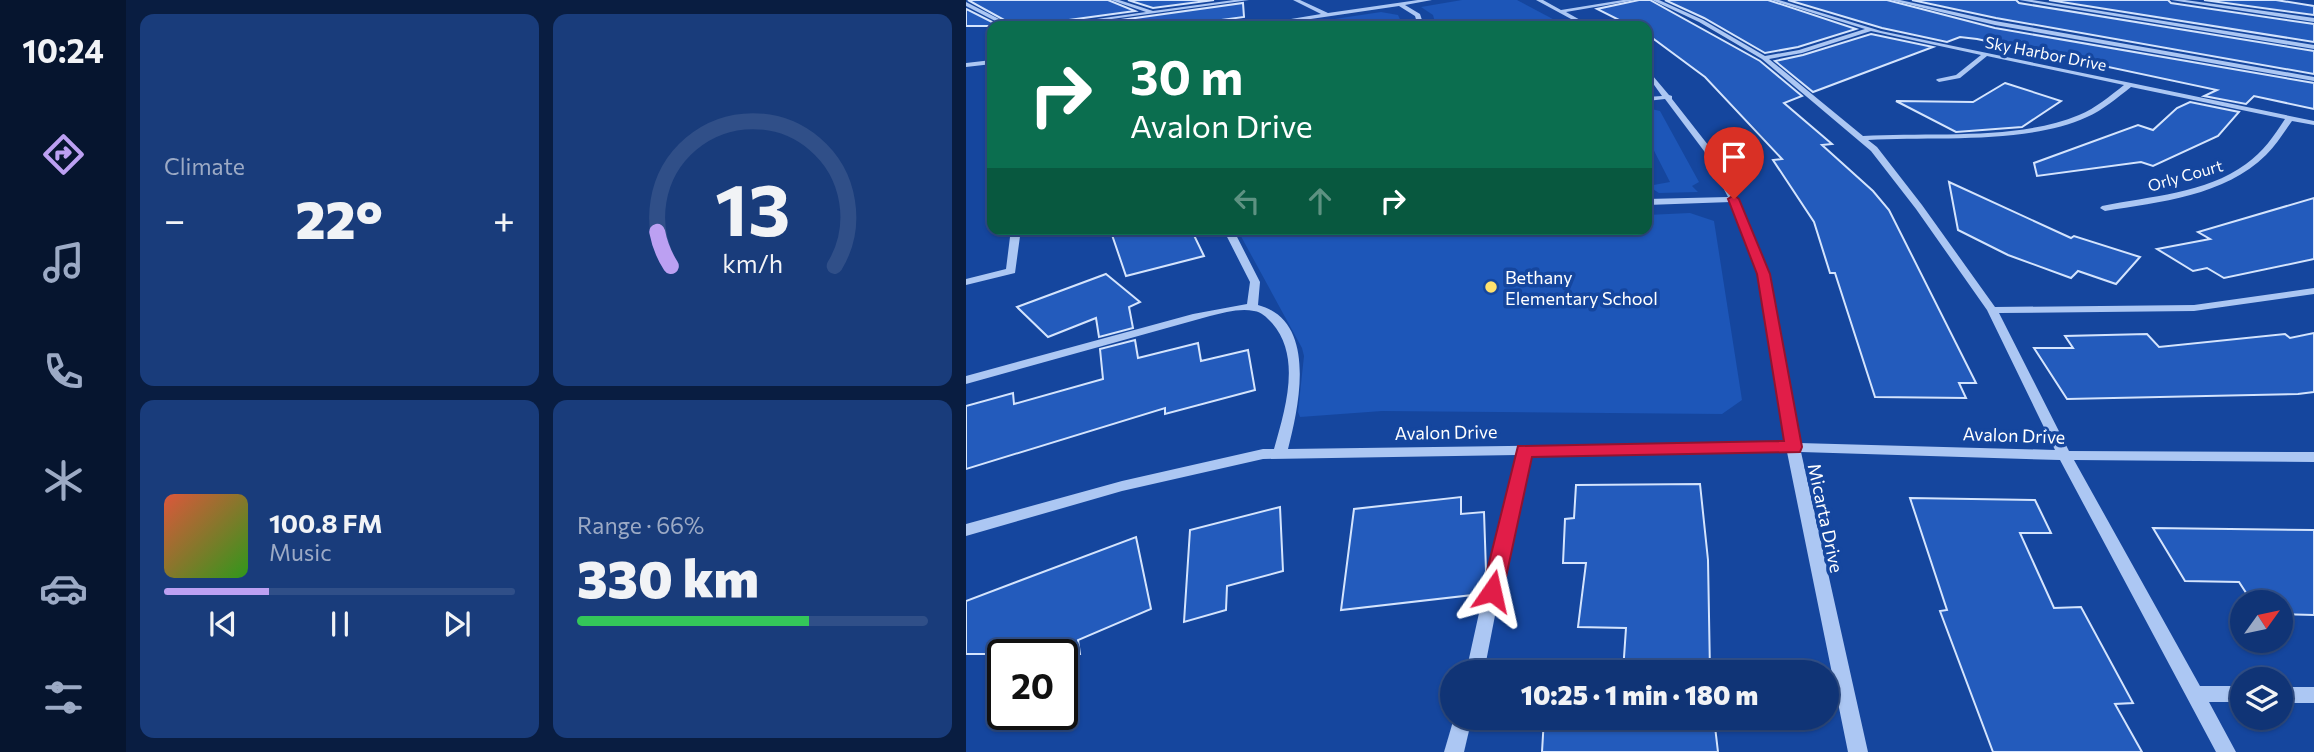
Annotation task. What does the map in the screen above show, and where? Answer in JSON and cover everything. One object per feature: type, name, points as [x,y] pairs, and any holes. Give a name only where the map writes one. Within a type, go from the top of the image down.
[{"type":"street","points":[[1089,21],[1246,0]]},
{"type":"street","points":[[1296,0],[1329,15]]},
{"type":"street","points":[[1288,21],[1424,0]]},
{"type":"street","points":[[1539,0],[1579,21]]},
{"type":"street","points":[[1562,11],[1633,0]]},
{"type":"street","points":[[1655,0],[1701,21],[1764,58],[1874,149],[1903,186],[1992,310],[2066,456],[2226,752]]},
{"type":"street","name":"Sky Harbor Drive","points":[[1774,0],[1871,29],[1985,55],[2314,123]]},
{"type":"street","points":[[1893,0],[1995,23],[2314,79]]},
{"type":"street","points":[[2022,0],[2314,47]]},
{"type":"street","points":[[2174,0],[2314,20]]},
{"type":"street","points":[[966,4],[999,21]]},
{"type":"street","points":[[1400,4],[1418,15],[1420,21]]},
{"type":"street","points":[[1764,58],[1800,52],[1871,29]]},
{"type":"street","points":[[1939,80],[1958,76],[1985,55]]},
{"type":"street","points":[[966,65],[987,63]]},
{"type":"street","name":"Micarta Drive","points":[[1652,77],[1709,150],[1734,199],[1763,274],[1793,447],[1858,752]]},
{"type":"street","points":[[1861,138],[2000,133],[2057,124],[2081,117],[2130,84]]},
{"type":"street","points":[[1652,99],[1670,97]]},
{"type":"street","name":"Orly Court","points":[[2105,208],[2197,190],[2234,176],[2262,155],[2290,118]]},
{"type":"street","points":[[1652,202],[1734,199]]},
{"type":"street","points":[[966,282],[1011,271],[1015,235]]},
{"type":"street","points":[[1230,235],[1255,282],[1252,307]]},
{"type":"street","points":[[1992,310],[2194,308],[2314,291]]},
{"type":"street","points":[[966,380],[1182,321],[1235,308],[1252,307],[1268,312],[1286,332],[1295,353],[1289,418],[1280,454]]},
{"type":"street","name":"Avalon Drive","points":[[966,530],[1122,486],[1264,454],[1793,447],[2066,456],[2314,457]]},
{"type":"street","points":[[1477,660],[1524,451]]},
{"type":"street","points":[[2293,695],[2314,695]]},
{"type":"street","points":[[1454,752],[1460,730]]},
{"type":"lane","points":[[1114,0],[1152,13]]},
{"type":"lane","points":[[2194,694],[2230,694]]},
{"type":"shaded area","points":[[1462,0],[1517,0],[1557,21],[1435,21],[1433,15],[1421,7]]},
{"type":"shaded area","points":[[1381,12],[1398,15],[1401,21],[1321,21]]},
{"type":"shaded area","points":[[1652,109],[1660,111],[1699,182],[1692,186],[1698,192],[1659,193],[1652,189],[1652,185],[1670,182],[1652,147]]},
{"type":"shaded area","name":"Bethany Elementary School","points":[[1690,213],[1714,221],[1742,400],[1722,414],[1382,411],[1300,417],[1298,412],[1304,356],[1302,348],[1240,235],[1652,235],[1652,215]]},
{"type":"building","points":[[968,0],[1108,0],[1135,11],[1062,21],[1006,21]]},
{"type":"building","points":[[1128,0],[1214,0],[1153,8]]},
{"type":"building","points":[[1650,0],[1760,61],[1802,96],[1784,103],[1832,144],[1822,145],[1873,191],[1889,210],[1976,383],[1959,383],[1966,398],[1875,397],[1835,273],[1830,273],[1814,222],[1773,160],[1782,159],[1705,77],[1652,38],[1652,21],[1621,21],[1597,9]]},
{"type":"building","points":[[1665,0],[1768,0],[1856,29],[1798,47],[1765,53],[1704,18]]},
{"type":"building","points":[[1788,0],[1887,0],[1995,28],[2314,83],[2314,109],[2254,96],[2246,104],[2204,96],[2217,90],[1977,39],[1960,37],[1947,42],[1882,28]]},
{"type":"building","points":[[1912,0],[2016,0],[2019,3],[2314,51],[2314,74],[1996,18]]},
{"type":"building","points":[[2049,0],[2168,0],[2171,3],[2314,24],[2314,42]]},
{"type":"building","points":[[2204,0],[2276,0],[2314,6],[2314,15]]},
{"type":"building","points":[[1243,3],[1244,17],[1214,21],[1114,21]]},
{"type":"building","points":[[966,9],[990,21],[987,21],[987,26],[966,26]]},
{"type":"building","points":[[1871,34],[1933,47],[1813,92],[1775,61],[1803,55]]},
{"type":"building","points":[[2005,83],[2061,101],[2022,127],[1956,132],[1896,101],[1973,102]]},
{"type":"building","points":[[2190,102],[2239,112],[2218,136],[2153,166],[2141,162],[2037,176],[2034,163],[2138,125],[2153,130],[2177,108]]},
{"type":"building","points":[[1949,182],[2071,238],[2074,236],[2140,257],[2116,284],[2078,271],[2071,278],[2008,255],[1958,230]]},
{"type":"building","points":[[2314,198],[2314,259],[2224,278],[2207,268],[2193,271],[2157,249],[2210,239],[2198,232]]},
{"type":"building","points":[[1112,235],[1194,235],[1204,256],[1126,276]]},
{"type":"building","points":[[1106,274],[1140,302],[1129,307],[1133,328],[1099,337],[1096,318],[1048,337],[1017,307]]},
{"type":"building","points":[[2314,333],[2314,392],[2298,394],[2067,399],[2034,348],[2073,348],[2065,336],[2147,334],[2159,347],[2285,334],[2290,338]]},
{"type":"building","points":[[1135,340],[1138,358],[1198,343],[1201,361],[1248,350],[1255,390],[1165,414],[1165,408],[966,469],[966,406],[1013,393],[1014,404],[1103,379],[1100,349]]},
{"type":"building","points":[[1700,484],[1708,560],[1710,660],[1624,660],[1626,628],[1578,627],[1586,563],[1563,563],[1565,519],[1574,518],[1576,485]]},
{"type":"building","points":[[1461,497],[1461,514],[1484,512],[1486,571],[1481,594],[1341,610],[1354,509]]},
{"type":"building","points":[[1910,498],[2035,500],[2051,533],[2020,533],[2054,608],[2081,607],[2133,703],[2115,704],[2142,752],[1993,752],[1940,611],[1947,610]]},
{"type":"building","points":[[1280,507],[1283,571],[1227,586],[1226,610],[1184,622],[1190,530]]},
{"type":"building","points":[[2153,528],[2314,530],[2314,615],[2293,614],[2293,590],[2244,590],[2239,582],[2185,581]]},
{"type":"building","points":[[1136,537],[1151,609],[1078,640],[987,639],[987,654],[966,654],[966,601]]},
{"type":"building","points":[[1543,730],[1715,730],[1718,752],[1542,752]]},
{"type":"place","name":"Bethany Elementary School","points":[[1491,287]]},
{"type":"route","points":[[1492,591],[1524,451],[1793,447],[1763,274],[1734,199]]}]
